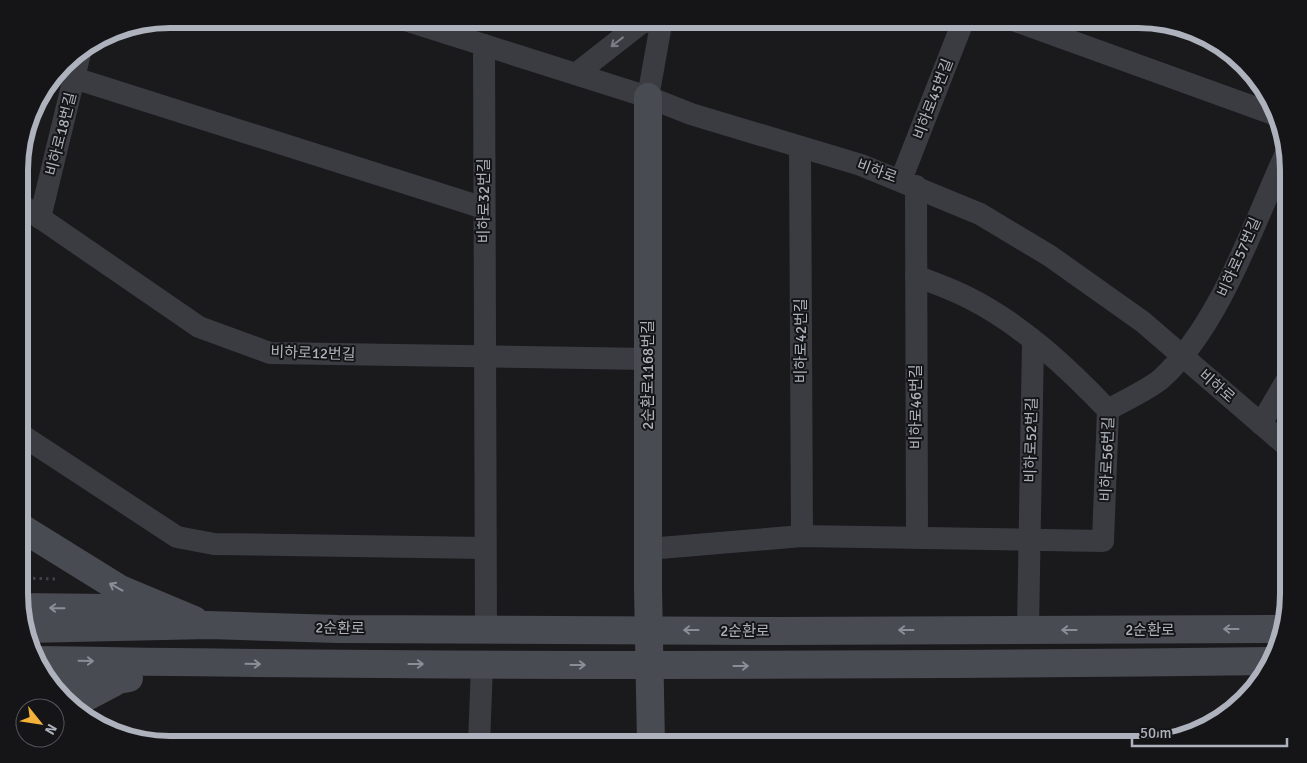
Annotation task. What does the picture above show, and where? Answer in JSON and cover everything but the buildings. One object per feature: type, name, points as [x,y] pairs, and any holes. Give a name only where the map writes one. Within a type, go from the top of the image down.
[{"type":"main road","name":"2순환로1168번길","points":[[648,97],[648,549],[651,736]]},
{"type":"main road","points":[[27,531],[120,589],[163,609],[209,625]]},
{"type":"main road","name":"2순환로","points":[[28,607],[110,608],[209,625]]},
{"type":"main road","name":"2순환로","points":[[32,629],[209,625],[486,629],[650,650],[851,666],[1263,660]]},
{"type":"main road","name":"2순환로","points":[[44,660],[482,665],[650,650],[1028,630],[1275,629]]},
{"type":"main road","name":"2순환로","points":[[58,681],[118,680],[204,663]]},
{"type":"main road","points":[[78,701],[118,680]]},
{"type":"street","name":"비하로","points":[[430,28],[648,97],[691,114],[800,146],[909,183],[980,214],[1050,256],[1143,322],[1279,439]]},
{"type":"street","points":[[576,74],[635,28]]},
{"type":"street","points":[[648,97],[659,28]]},
{"type":"street","name":"비하로45번길","points":[[909,183],[961,28]]},
{"type":"street","points":[[1035,28],[1267,112]]},
{"type":"street","name":"비하로32번길","points":[[484,45],[486,629]]},
{"type":"street","name":"비하로18번길","points":[[40,218],[78,61]]},
{"type":"street","points":[[74,78],[484,208]]},
{"type":"street","name":"비하로42번길","points":[[800,146],[802,536]]},
{"type":"street","name":"비하로57번길","points":[[1182,355],[1217,305],[1279,168]]},
{"type":"street","name":"비하로46번길","points":[[909,183],[916,276],[916,538]]},
{"type":"street","name":"비하로12번길","points":[[27,209],[199,327],[270,353],[648,359]]},
{"type":"street","points":[[916,276],[970,298],[1032,341],[1071,371],[1108,410]]},
{"type":"street","name":"비하로52번길","points":[[1028,630],[1032,341]]},
{"type":"street","name":"비하로56번길","points":[[1030,540],[1104,541],[1108,410],[1160,380],[1182,355]]},
{"type":"street","points":[[1261,424],[1279,393]]},
{"type":"street","points":[[27,439],[177,537],[214,544],[485,548]]},
{"type":"street","points":[[648,549],[802,536],[1030,540]]},
{"type":"street","points":[[479,736],[482,665]]}]
